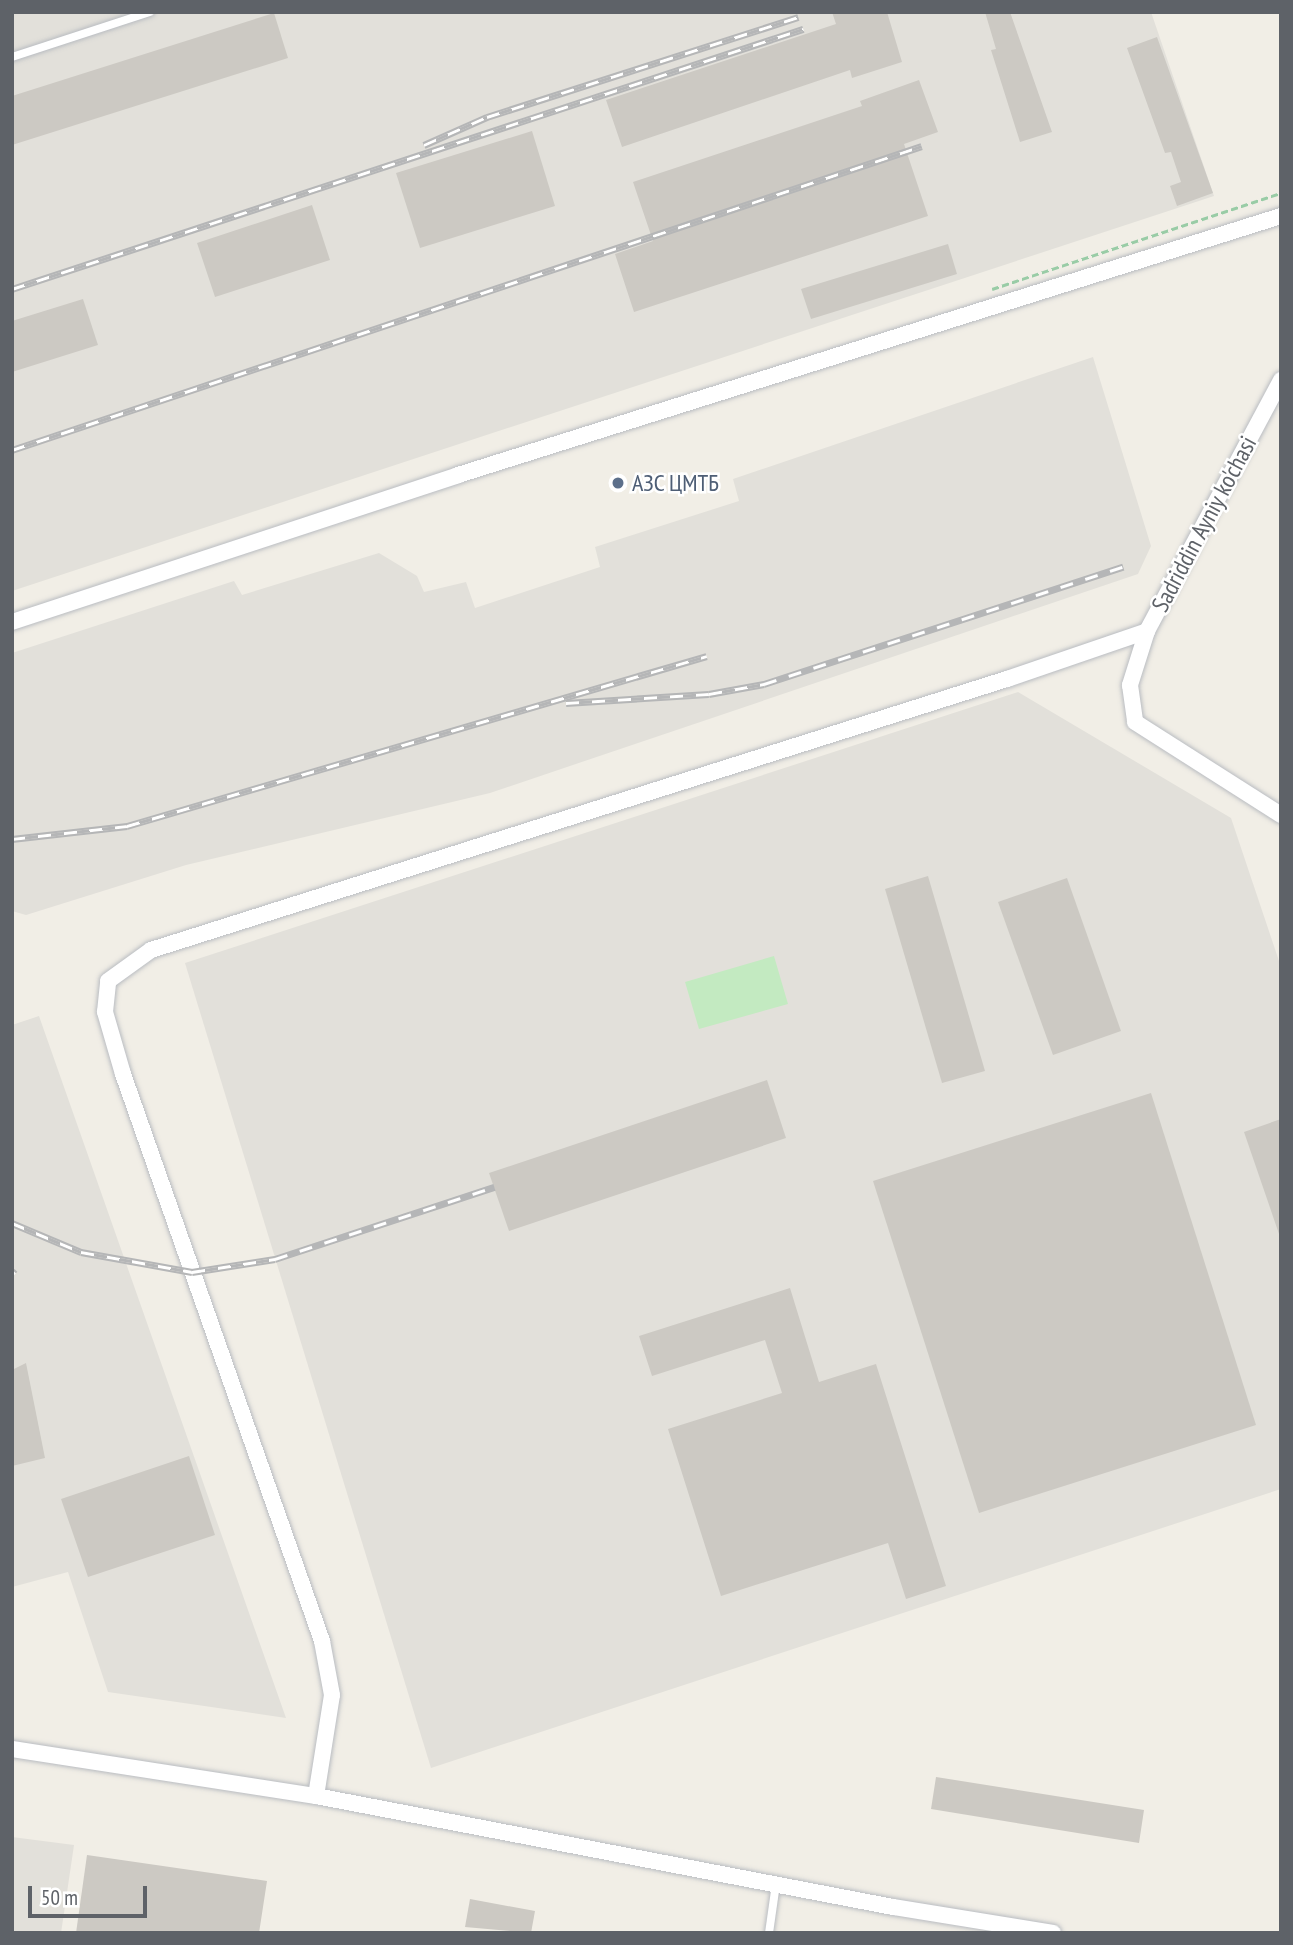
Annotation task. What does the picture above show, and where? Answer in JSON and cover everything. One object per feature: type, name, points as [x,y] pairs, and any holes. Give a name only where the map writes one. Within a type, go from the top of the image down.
[{"type":"street","points":[[12,622],[458,475],[1281,216]]},
{"type":"street","name":"Sadriddin Ayniy ko'chasi","points":[[1281,380],[1147,631],[1130,685],[1135,722],[1281,815]]},
{"type":"street","points":[[316,1796],[332,1695],[322,1641],[123,1074],[104,1012],[108,981],[151,950],[1007,679],[1147,631]]},
{"type":"street","points":[[12,1749],[316,1796],[776,1884],[1053,1933]]},
{"type":"lane","points":[[12,57],[150,12]]},
{"type":"lane","points":[[769,1933],[776,1884]]},
{"type":"path","points":[[990,289],[1281,193]]},
{"type":"shaded area","points":[[12,12],[1151,12],[1214,196],[12,591]]},
{"type":"shaded area","points":[[1093,357],[1151,546],[1138,574],[490,793],[186,865],[26,915],[12,911],[12,653],[234,581],[242,595],[379,553],[417,576],[424,592],[466,582],[475,608],[600,567],[595,547],[739,501],[733,479]]},
{"type":"shaded area","points":[[1018,692],[1231,818],[1281,967],[1281,1489],[431,1768],[185,963]]},
{"type":"shaded area","points":[[39,1016],[286,1718],[108,1692],[68,1572],[12,1587],[12,1025]]},
{"type":"shaded area","points":[[12,1837],[74,1845],[61,1933],[12,1933]]},
{"type":"green space","points":[[774,956],[788,1004],[699,1029],[685,982]]},
{"type":"building","points":[[832,12],[887,12],[902,62],[852,78],[850,70],[622,147],[606,100],[836,24]]},
{"type":"building","points":[[985,12],[1010,12],[1052,132],[1020,142],[991,50],[996,49]]},
{"type":"building","points":[[274,13],[288,58],[12,145],[12,96]]},
{"type":"building","points":[[1157,37],[1213,193],[1177,206],[1170,186],[1181,182],[1171,152],[1165,153],[1127,48]]},
{"type":"building","points":[[919,80],[938,132],[904,144],[928,216],[634,312],[615,254],[653,241],[633,182],[862,106],[860,101]]},
{"type":"building","points":[[532,131],[555,206],[420,248],[396,173]]},
{"type":"building","points":[[312,205],[330,260],[215,297],[197,243]]},
{"type":"building","points":[[948,244],[957,274],[811,319],[801,289]]},
{"type":"building","points":[[83,299],[98,345],[12,372],[12,321]]},
{"type":"building","points":[[928,876],[985,1071],[942,1083],[885,889]]},
{"type":"building","points":[[1067,878],[1121,1031],[1053,1055],[998,902]]},
{"type":"building","points":[[767,1080],[786,1138],[509,1231],[489,1173]]},
{"type":"building","points":[[1151,1093],[1256,1425],[979,1513],[873,1181]]},
{"type":"building","points":[[1281,1119],[1281,1234],[1279,1234],[1244,1132]]},
{"type":"building","points":[[790,1288],[819,1382],[876,1364],[946,1586],[906,1599],[888,1543],[721,1596],[668,1429],[782,1393],[765,1340],[652,1376],[639,1336]]},
{"type":"building","points":[[26,1363],[45,1458],[12,1466],[12,1370]]},
{"type":"building","points":[[189,1456],[215,1535],[88,1577],[61,1499]]},
{"type":"building","points":[[936,1777],[1144,1810],[1139,1843],[931,1809]]},
{"type":"building","points":[[87,1855],[267,1881],[259,1933],[76,1933]]},
{"type":"building","points":[[470,1899],[535,1911],[531,1933],[465,1927]]},
{"type":"railway","points":[[424,145],[487,117],[798,17]]},
{"type":"railway","points":[[12,289],[803,29]]},
{"type":"railway","points":[[12,450],[922,146]]},
{"type":"railway","points":[[566,703],[709,694],[764,684],[1123,567]]},
{"type":"railway","points":[[12,839],[127,826],[707,656]]},
{"type":"railway","points":[[12,1223],[81,1252],[192,1272],[275,1259],[494,1187]]},
{"type":"railway","points":[[12,1271],[15,1274]]},
{"type":"place","name":"АЗС ЦМТБ","points":[[618,483]]}]
